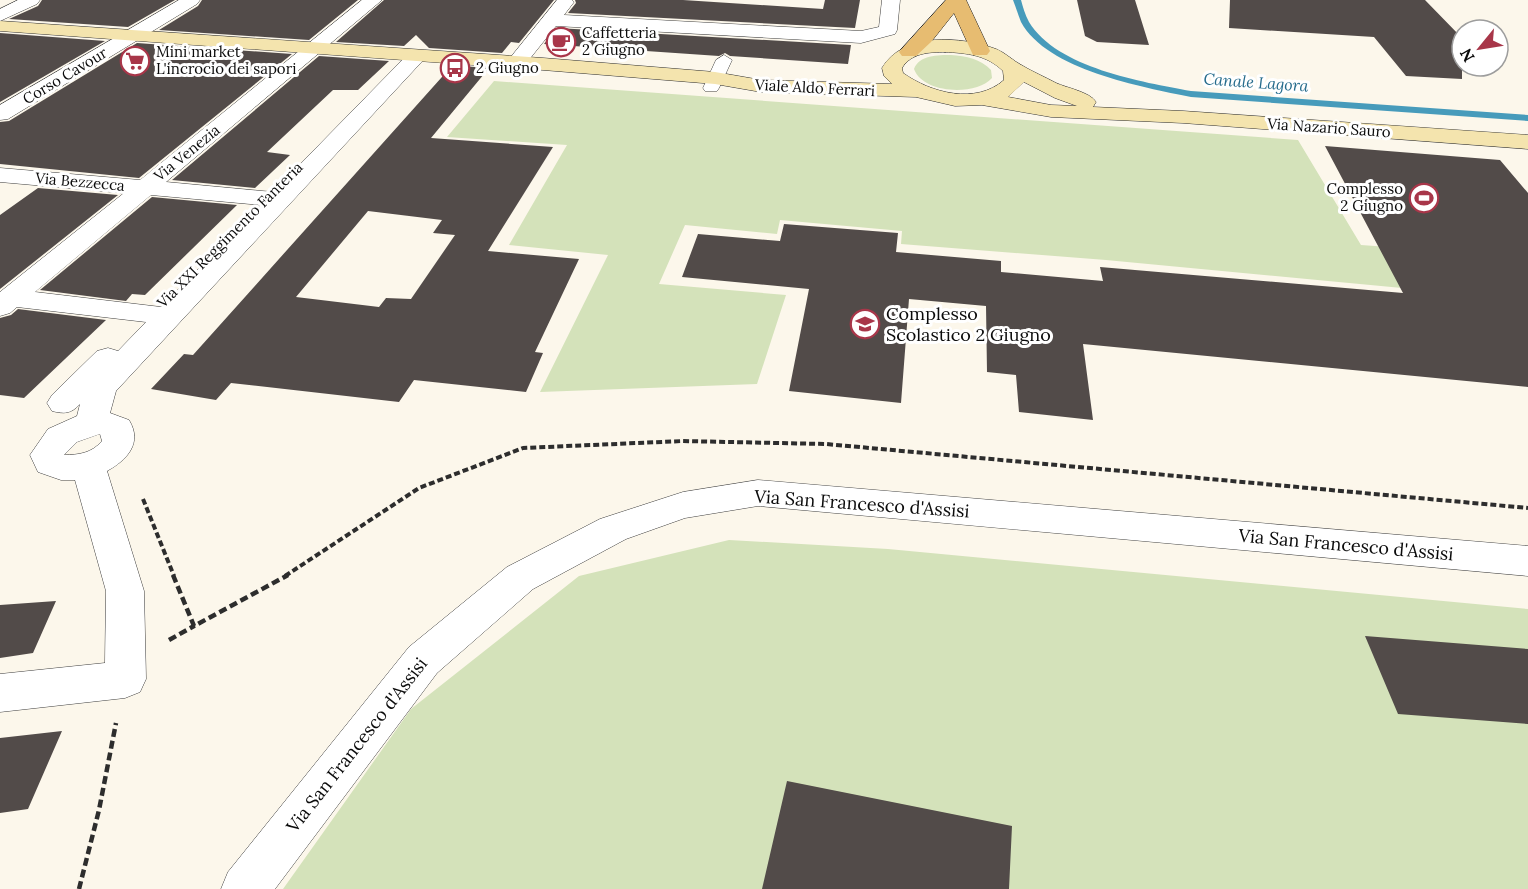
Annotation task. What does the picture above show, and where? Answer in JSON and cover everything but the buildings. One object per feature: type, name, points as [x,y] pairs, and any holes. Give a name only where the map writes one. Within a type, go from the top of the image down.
[{"type":"main road","points":[[915,91],[894,76],[892,68],[902,56],[924,38],[956,0],[980,51]]},
{"type":"main road","name":"Viale Aldo Ferrari","points":[[0,26],[717,75],[779,73],[858,77],[872,73],[902,56],[943,46],[980,51]]},
{"type":"main road","name":"Via Nazario Sauro","points":[[980,51],[1002,59],[1013,69],[1062,94],[1094,105],[1183,117]]},
{"type":"main road","points":[[978,98],[1002,92],[1010,87],[1015,75],[1013,69]]},
{"type":"main road","name":"Viale Aldo Ferrari","points":[[717,75],[761,86],[915,91],[945,98],[978,98]]},
{"type":"main road","name":"Via Nazario Sauro","points":[[978,98],[1051,111],[1183,117],[1528,142]]},
{"type":"main road","name":"Via Nazario Sauro","points":[[1475,138],[1528,153]]},
{"type":"street","points":[[0,16],[31,0]]},
{"type":"street","name":"Corso Cavour","points":[[0,114],[191,0]]},
{"type":"street","name":"Via Venezia","points":[[5,303],[373,0]]},
{"type":"street","points":[[517,62],[566,0]]},
{"type":"street","points":[[551,20],[850,37],[878,34],[888,30],[891,0]]},
{"type":"street","name":"Via XXI Reggimento Fanteria","points":[[125,679],[125,591],[88,465],[106,455],[119,441],[118,428],[111,424],[92,423],[101,387],[418,55]]},
{"type":"street","name":"Via XXI Reggimento Fanteria","points":[[63,403],[380,82],[401,74]]},
{"type":"street","name":"Via Bezzecca","points":[[0,175],[267,198]]},
{"type":"street","points":[[5,303],[153,314]]},
{"type":"street","name":"Via San Francesco d'Assisi","points":[[245,889],[423,660],[520,578],[613,529],[683,505],[758,493],[1528,561]]},
{"type":"street","points":[[0,693],[125,679]]},
{"type":"path","points":[[79,889],[99,810],[125,679]]},
{"type":"green space","points":[[951,55],[968,57],[983,63],[991,70],[992,78],[974,88],[950,90],[928,83],[919,77],[914,69],[916,64],[924,58]]},
{"type":"green space","points":[[494,81],[1298,140],[1361,245],[1528,257],[1528,300],[1106,260],[901,244],[902,231],[780,220],[777,234],[685,225],[659,284],[786,295],[757,384],[540,392],[608,255],[509,245],[567,145],[447,137]]},
{"type":"green space","points":[[729,540],[888,549],[1528,609],[1528,889],[283,889],[411,709],[579,576]]},
{"type":"waterway","name":"Canale Lagora","points":[[1017,0],[1025,22],[1041,40],[1062,55],[1115,77],[1143,84],[1191,94],[1528,118]]},
{"type":"place","name":"Caffetteria 2 Giugno","points":[[561,42]]},
{"type":"place","name":"Mini market L'incrocio dei sapori","points":[[135,61]]},
{"type":"place","name":"2 Giugno","points":[[455,68]]},
{"type":"place","name":"Complesso 2 Giugno","points":[[1424,198]]},
{"type":"place","name":"Complesso Scolastico 2 Giugno","points":[[865,324]]}]
